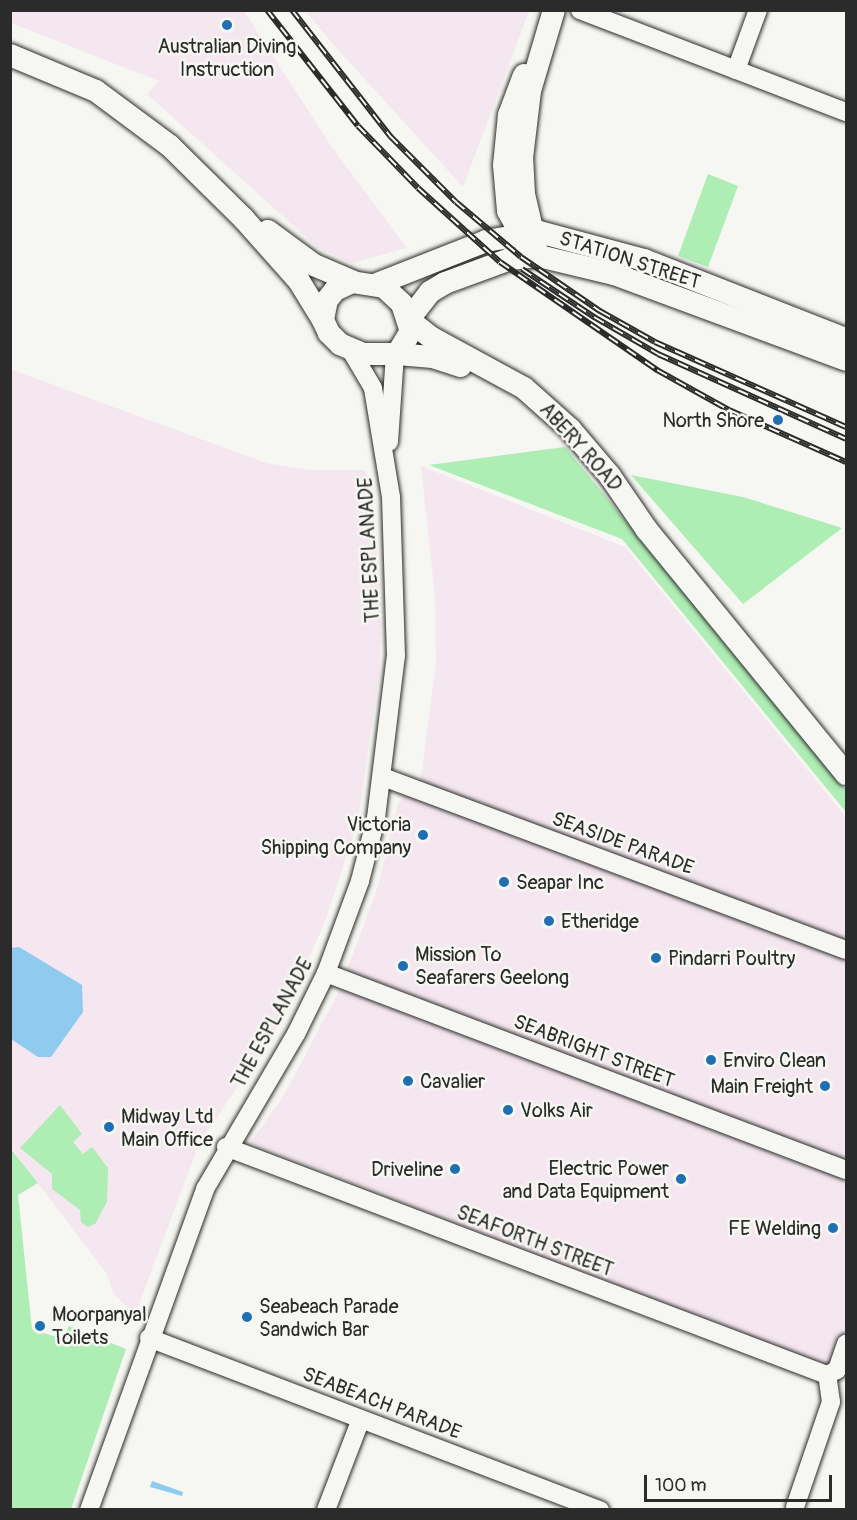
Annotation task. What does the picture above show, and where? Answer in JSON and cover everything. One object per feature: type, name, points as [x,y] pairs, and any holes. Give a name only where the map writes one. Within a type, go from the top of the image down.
[{"type":"main road","points":[[539,256],[525,232],[508,211],[505,144],[519,84],[541,48],[554,10]]},
{"type":"main road","points":[[10,55],[96,91],[170,146],[230,204],[299,281],[331,336],[350,349],[369,355],[396,354],[409,337],[410,320],[393,294],[377,285],[354,282],[314,265],[230,204]]},
{"type":"main road","name":"STATION STREET","points":[[377,285],[486,241],[525,232],[567,237],[644,260],[846,339]]},
{"type":"main road","name":"STATION STREET","points":[[410,320],[430,292],[445,283],[510,260],[539,256],[614,274],[846,360]]},
{"type":"main road","points":[[323,320],[332,292],[354,282]]},
{"type":"main road","name":"ABERY ROAD","points":[[410,320],[432,338],[512,380],[548,406],[610,476],[647,530],[846,774]]},
{"type":"main road","name":"ABERY ROAD","points":[[396,354],[453,363],[511,392],[551,426],[598,482],[647,530]]},
{"type":"street","points":[[580,10],[846,112]]},
{"type":"street","points":[[736,70],[758,10]]},
{"type":"street","name":"THE ESPLANADE","points":[[350,349],[373,388],[387,462]]},
{"type":"street","name":"THE ESPLANADE","points":[[89,1509],[195,1213],[226,1147],[296,1034],[326,973],[360,881],[383,777],[396,656],[387,462],[396,354]]},
{"type":"street","name":"SEASIDE PARADE","points":[[383,777],[846,950]]},
{"type":"street","name":"SEABRIGHT STREET","points":[[326,973],[846,1170]]},
{"type":"street","name":"SEAFORTH STREET","points":[[226,1147],[827,1376]]},
{"type":"street","name":"SEABEACH PARADE","points":[[149,1338],[361,1419],[559,1502],[600,1509]]},
{"type":"street","points":[[795,1507],[831,1402],[827,1376],[837,1370],[846,1344]]},
{"type":"street","points":[[326,1509],[361,1419]]},
{"type":"shaded area","points":[[10,11],[244,11],[331,146],[407,248],[351,263],[317,247],[147,94],[159,81],[11,23]]},
{"type":"shaded area","points":[[305,11],[529,11],[463,187],[341,53]]},
{"type":"shaded area","points":[[10,369],[266,463],[309,470],[365,470],[371,487],[381,602],[379,675],[358,821],[325,922],[277,1028],[199,1144],[135,1315],[113,1293],[107,1274],[11,1148]]},
{"type":"shaded area","points":[[421,466],[625,547],[846,817],[846,1334],[838,1358],[825,1366],[250,1143],[284,1095],[340,989],[378,886],[398,804],[421,777],[436,663],[435,596]]},
{"type":"green space","points":[[708,174],[738,186],[708,267],[678,256]]},
{"type":"green space","points":[[565,447],[846,790],[846,812],[622,539],[429,465]]},
{"type":"green space","points":[[631,475],[743,497],[842,528],[743,604]]},
{"type":"green space","points":[[60,1105],[82,1134],[73,1142],[83,1154],[92,1147],[108,1168],[107,1202],[95,1224],[87,1227],[81,1222],[80,1210],[52,1189],[52,1174],[20,1148]]},
{"type":"green space","points":[[10,1148],[38,1183],[18,1195],[32,1329],[62,1339],[69,1326],[126,1349],[71,1509],[11,1509]]},
{"type":"water","points":[[19,947],[82,985],[83,1012],[51,1057],[38,1057],[11,1039],[11,948]]},
{"type":"water","points":[[152,1481],[183,1492],[182,1496],[150,1487]]},
{"type":"railway","points":[[267,10],[358,126],[418,188],[500,262],[657,370],[729,410],[846,462]]},
{"type":"railway","points":[[292,10],[390,136],[456,202],[521,257],[600,311],[655,342],[846,427]]},
{"type":"railway","points":[[522,269],[594,317],[658,354],[846,439]]},
{"type":"place","name":"Australian Diving Instruction","points":[[227,25]]},
{"type":"place","name":"North Shore","points":[[778,420]]},
{"type":"place","name":"Victoria Shipping Company","points":[[423,835]]},
{"type":"place","name":"Seapar Inc","points":[[504,882]]},
{"type":"place","name":"Etheridge","points":[[549,921]]},
{"type":"place","name":"Pindarri Poultry","points":[[656,958]]},
{"type":"place","name":"Mission To Seafarers Geelong","points":[[403,966]]},
{"type":"place","name":"Enviro Clean","points":[[711,1060]]},
{"type":"place","name":"Cavalier","points":[[408,1081]]},
{"type":"place","name":"Main Freight","points":[[825,1086]]},
{"type":"place","name":"Volks Air","points":[[508,1110]]},
{"type":"place","name":"Midway Ltd Main Office","points":[[109,1127]]},
{"type":"place","name":"Driveline","points":[[455,1169]]},
{"type":"place","name":"Electric Power and Data Equipment","points":[[681,1179]]},
{"type":"place","name":"FE Welding","points":[[833,1228]]},
{"type":"place","name":"Seabeach Parade Sandwich Bar","points":[[247,1317]]},
{"type":"place","name":"Moorpanyal Toilets","points":[[40,1326]]}]
